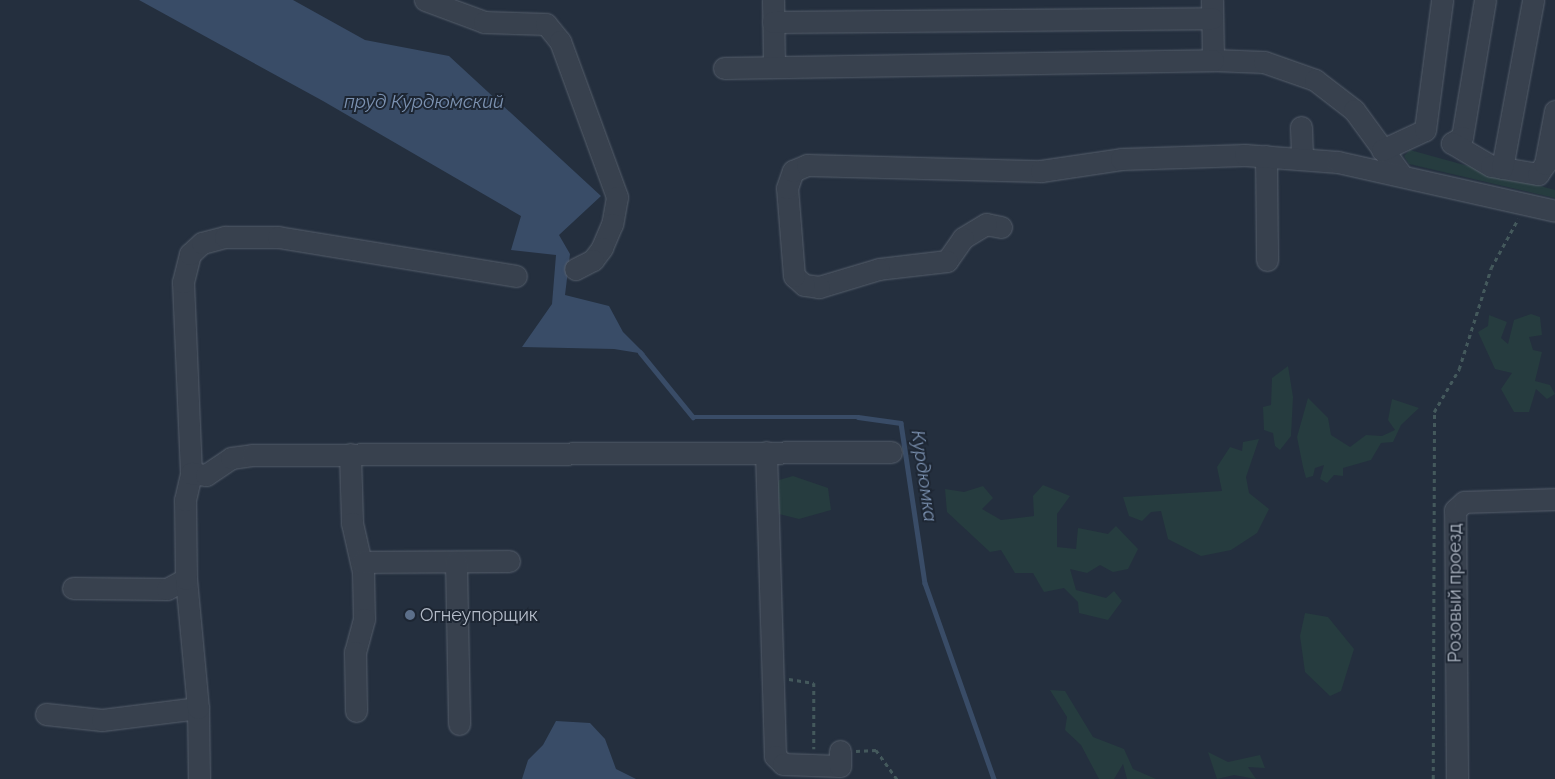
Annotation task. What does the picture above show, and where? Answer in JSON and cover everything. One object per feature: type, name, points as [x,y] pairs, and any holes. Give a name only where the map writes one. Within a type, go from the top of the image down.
[{"type":"street","points":[[425,0],[484,22],[546,24],[560,41],[617,197],[612,224],[602,248],[593,260],[575,269]]},
{"type":"street","points":[[772,0],[774,67]]},
{"type":"street","points":[[1425,130],[1442,0]]},
{"type":"street","points":[[1452,143],[1462,137],[1485,0]]},
{"type":"street","points":[[1502,168],[1533,0]]},
{"type":"street","points":[[773,22],[1212,9],[1213,60]]},
{"type":"street","points":[[724,68],[1213,60],[1264,62],[1315,80],[1354,110],[1400,173]]},
{"type":"street","points":[[1425,130],[1452,143],[1470,156],[1502,168],[1538,174],[1545,164],[1555,111]]},
{"type":"street","points":[[1301,127],[1302,158]]},
{"type":"street","points":[[1382,150],[1425,130]]},
{"type":"street","points":[[1255,155],[1266,260]]},
{"type":"street","points":[[1001,227],[986,224],[963,238],[947,262],[879,269],[819,287],[804,285],[794,276],[787,188],[793,171],[807,166],[1041,171],[1121,158],[1255,155],[1302,158],[1400,173],[1555,211]]},
{"type":"street","points":[[199,779],[198,708],[186,579],[185,500],[191,473],[183,282],[190,254],[202,243],[225,237],[278,237],[516,276]]},
{"type":"street","points":[[766,452],[768,650],[773,676],[777,761],[840,766],[840,751]]},
{"type":"street","points":[[191,473],[206,475],[231,458],[252,455],[890,452]]},
{"type":"street","points":[[350,454],[352,523],[362,562],[364,619],[355,652],[356,711]]},
{"type":"street","name":"Розовый проезд","points":[[1457,779],[1455,510],[1464,502],[1555,499]]},
{"type":"street","points":[[362,562],[509,561]]},
{"type":"street","points":[[456,562],[459,724]]},
{"type":"street","points":[[73,588],[167,589],[186,579]]},
{"type":"street","points":[[46,714],[102,720],[198,708]]},
{"type":"path","points":[[1432,779],[1434,412],[1460,370],[1491,268],[1513,235],[1523,203]]},
{"type":"path","points":[[773,676],[814,683],[814,752],[876,750],[897,779]]},
{"type":"green space","points":[[1410,150],[1555,190],[1555,198],[1409,164],[1404,156]]},
{"type":"green space","points":[[1531,314],[1540,317],[1542,335],[1529,337],[1533,350],[1542,352],[1535,381],[1550,385],[1555,394],[1547,399],[1536,389],[1529,412],[1514,412],[1501,389],[1512,373],[1495,369],[1478,332],[1488,326],[1489,315],[1507,322],[1501,338],[1508,344],[1514,320]]},
{"type":"green space","points":[[1288,366],[1293,397],[1291,436],[1280,450],[1275,446],[1273,433],[1264,430],[1263,407],[1271,405],[1272,378]]},
{"type":"green space","points":[[1308,398],[1328,418],[1331,435],[1350,447],[1366,435],[1382,436],[1395,430],[1388,420],[1392,399],[1419,408],[1401,425],[1393,442],[1381,443],[1371,460],[1343,468],[1343,476],[1334,475],[1327,483],[1320,479],[1324,465],[1315,468],[1313,476],[1306,478],[1303,467],[1297,437]]},
{"type":"green space","points":[[1259,439],[1246,477],[1249,493],[1269,509],[1257,533],[1231,550],[1201,556],[1168,539],[1161,511],[1151,512],[1142,521],[1129,516],[1123,497],[1222,491],[1217,467],[1230,447],[1242,451],[1243,442]]},
{"type":"green space","points":[[793,476],[828,488],[831,510],[799,519],[779,514],[774,492],[779,480]]},
{"type":"green space","points":[[1043,485],[1070,496],[1057,514],[1057,547],[1076,549],[1078,528],[1108,534],[1116,526],[1138,549],[1128,569],[1113,572],[1100,565],[1087,573],[1070,569],[1076,590],[1106,598],[1114,591],[1122,601],[1108,620],[1079,613],[1078,602],[1064,588],[1044,592],[1033,573],[1015,573],[1001,550],[990,552],[947,512],[945,489],[964,492],[983,486],[993,498],[982,509],[1001,520],[1034,516],[1033,496]]},
{"type":"green space","points":[[1305,613],[1328,617],[1354,649],[1341,691],[1330,696],[1305,672],[1300,636]]},
{"type":"green space","points":[[1050,690],[1065,691],[1093,737],[1124,749],[1133,769],[1156,779],[1127,779],[1123,764],[1114,779],[1099,779],[1081,745],[1065,730],[1067,717]]},
{"type":"green space","points":[[1208,752],[1228,762],[1260,755],[1265,768],[1248,767],[1256,779],[1234,775],[1217,779]]},
{"type":"water","name":"пруд Курдюмский","points":[[139,0],[293,0],[365,40],[449,56],[601,196],[559,235],[570,254],[565,295],[609,306],[623,332],[645,354],[614,349],[522,347],[552,304],[556,255],[511,250],[521,216],[323,101]]},
{"type":"water","points":[[556,721],[590,723],[605,739],[616,769],[636,779],[522,779],[528,760],[543,745]]},
{"type":"waterway","name":"Курдюмка","points":[[640,352],[693,417],[858,417],[901,423],[925,583],[994,779]]},
{"type":"place","name":"Огнеупорщик","points":[[410,615]]}]
